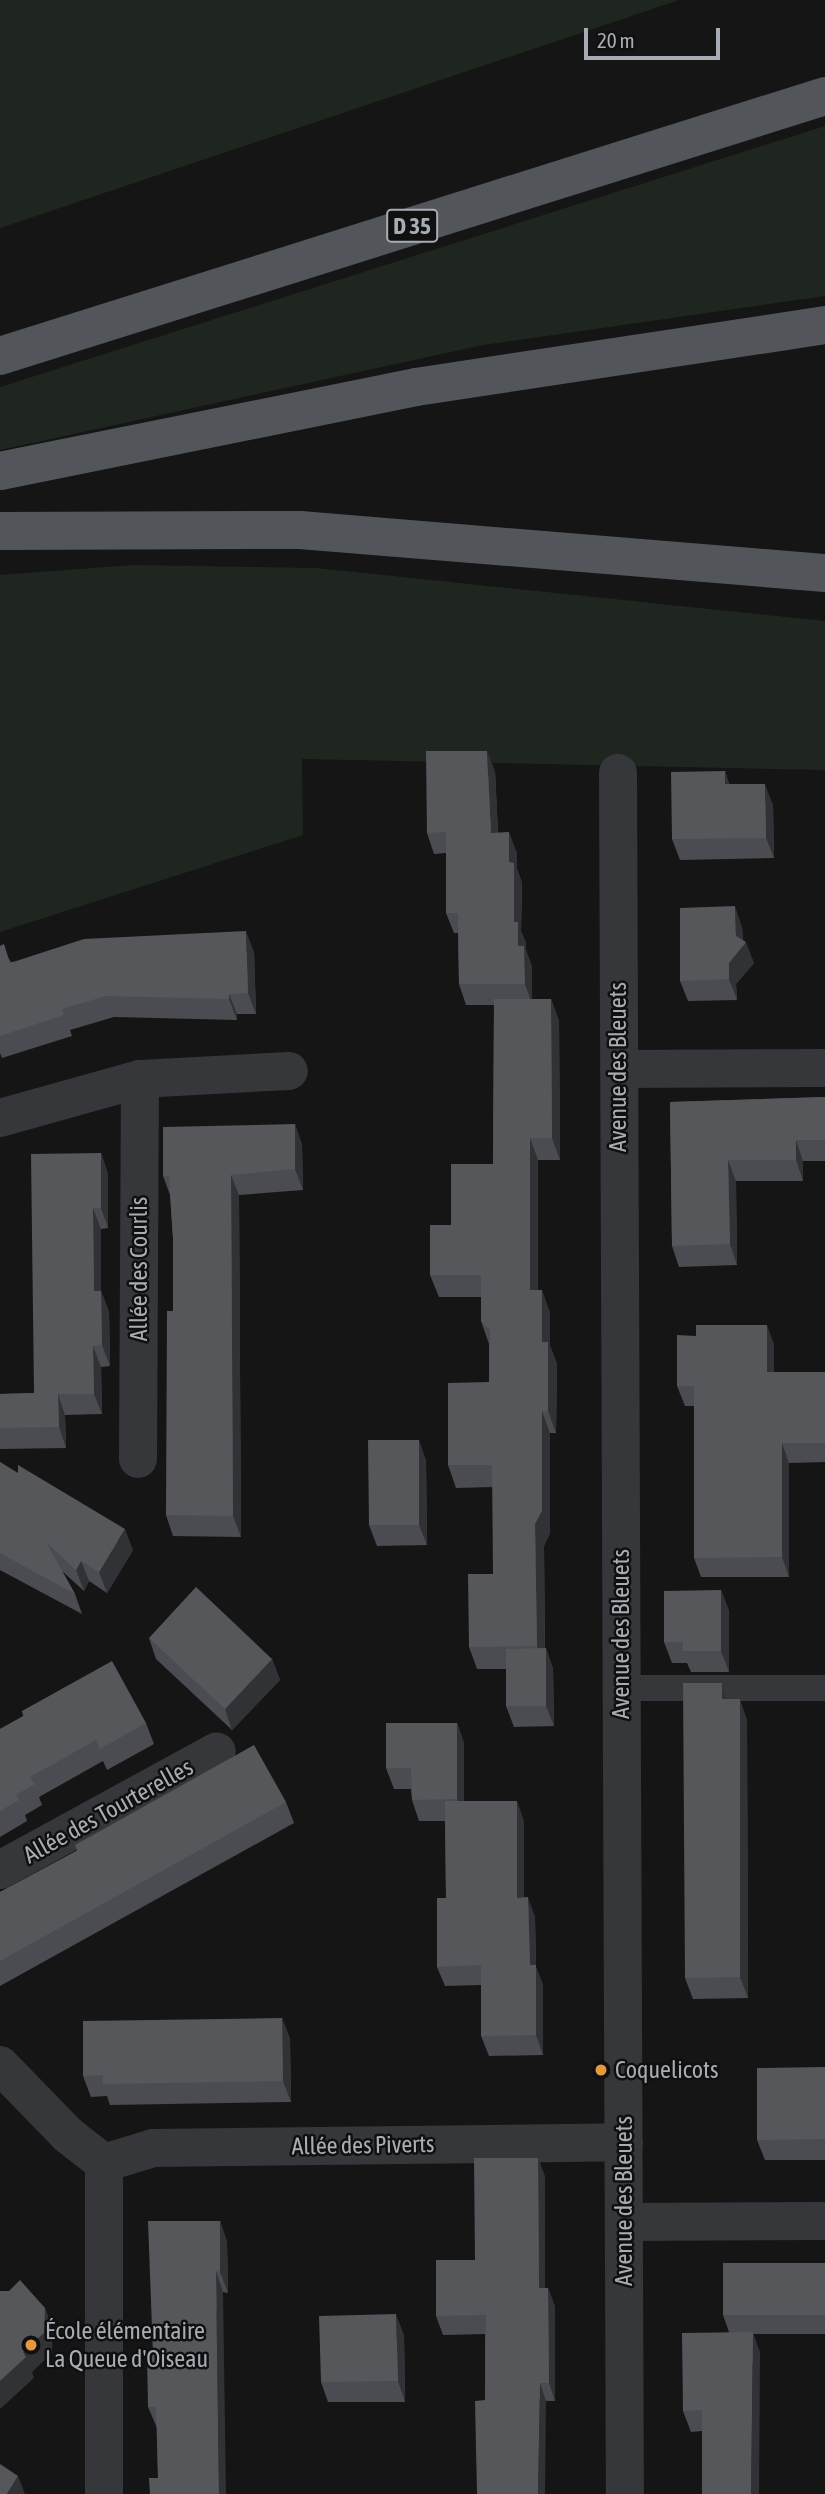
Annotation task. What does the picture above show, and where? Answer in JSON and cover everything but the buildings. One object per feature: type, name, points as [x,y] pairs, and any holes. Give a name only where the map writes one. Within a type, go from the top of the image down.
[{"type":"main road","name":"D 35","points":[[0,356],[825,96]]},
{"type":"main road","points":[[0,471],[416,387],[825,325]]},
{"type":"main road","points":[[0,531],[300,530],[825,573]]},
{"type":"street","name":"Avenue des Bleuets","points":[[618,773],[625,2494]]},
{"type":"street","points":[[619,1069],[825,1068]]},
{"type":"street","points":[[0,1118],[140,1079],[289,1071]]},
{"type":"street","name":"Allée des Courlis","points":[[138,1459],[140,1079]]},
{"type":"street","name":"Allée des Tourterelles","points":[[0,1870],[217,1751]]},
{"type":"street","points":[[0,2065],[68,2135],[104,2162],[104,2494]]},
{"type":"street","name":"Allée des Piverts","points":[[104,2162],[153,2148],[624,2142]]},
{"type":"street","points":[[624,2222],[825,2221]]},
{"type":"lane","points":[[621,1688],[825,1688]]},
{"type":"shaded area","points":[[0,0],[679,0],[0,228]]},
{"type":"shaded area","points":[[825,126],[825,296],[483,345],[0,450],[0,387]]},
{"type":"shaded area","points":[[133,565],[316,568],[825,621],[825,770],[302,759],[303,835],[0,932],[0,575]]},
{"type":"place","name":"Coquelicots","points":[[601,2070]]},
{"type":"place","name":"École élémentaire La Queue d'Oiseau","points":[[31,2345]]}]
